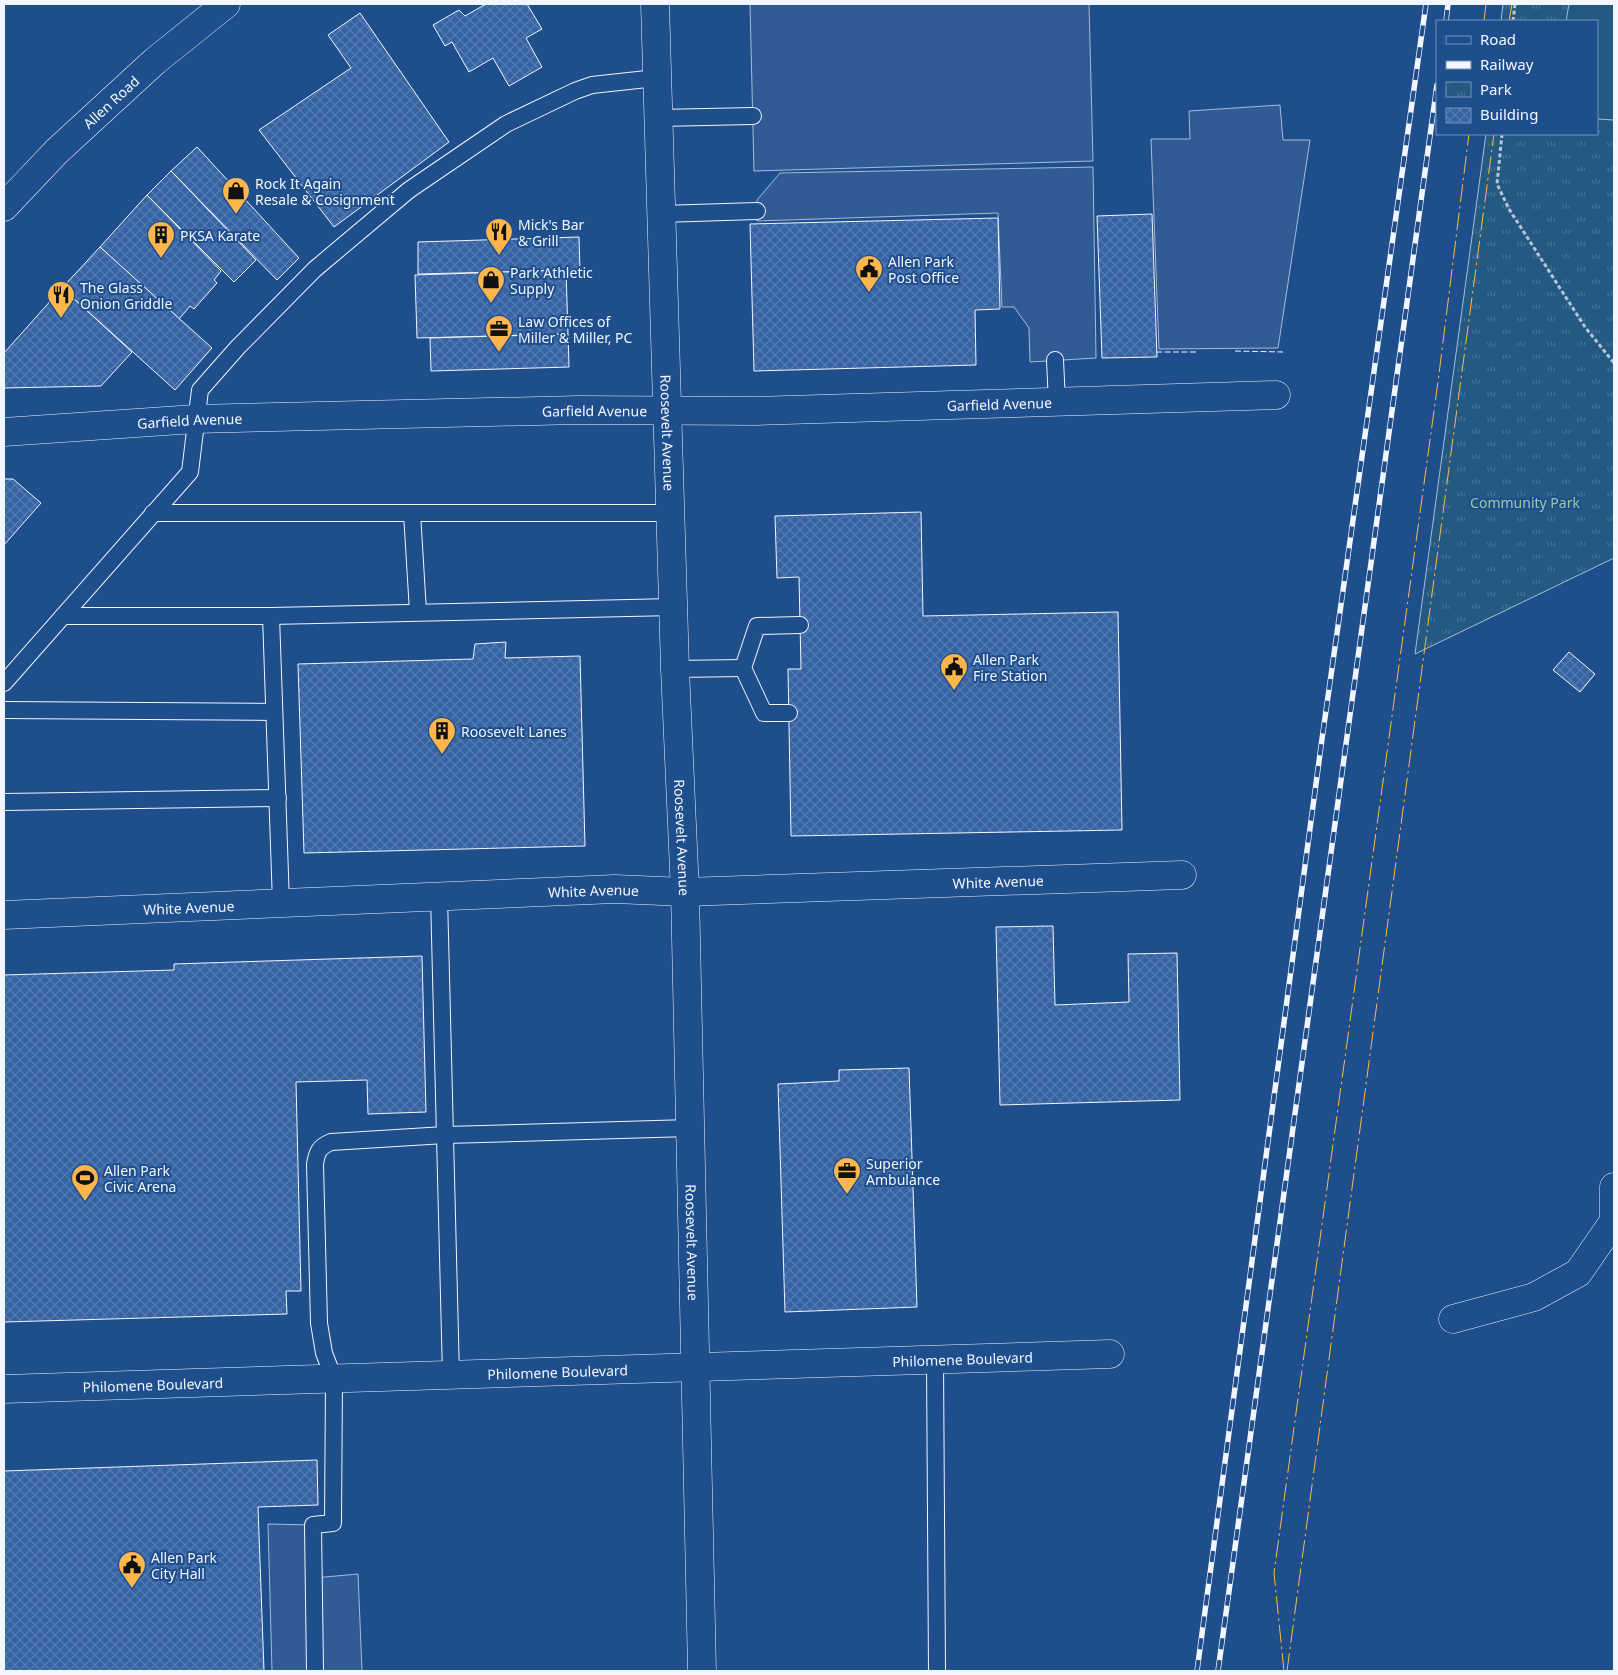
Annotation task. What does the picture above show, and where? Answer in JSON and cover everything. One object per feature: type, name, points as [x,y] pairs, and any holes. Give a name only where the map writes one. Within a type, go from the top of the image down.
[{"type":"street","name":"Allen Road","points":[[4,207],[56,151],[155,61],[226,4]]},
{"type":"street","name":"Roosevelt Avenue","points":[[655,4],[675,670],[686,892],[694,1368],[702,1671]]},
{"type":"street","name":"Garfield Avenue","points":[[4,432],[195,419],[568,411],[756,411],[1276,395]]},
{"type":"street","name":"White Avenue","points":[[4,915],[615,889],[686,892],[1182,875]]},
{"type":"street","points":[[1453,1319],[1534,1297],[1578,1273],[1614,1222],[1614,1187]]},
{"type":"street","name":"Philomene Boulevard","points":[[4,1389],[1110,1354]]},
{"type":"lane","points":[[4,683],[190,472],[200,390],[315,269],[408,190],[506,124],[575,91],[592,85],[656,78]]},
{"type":"lane","points":[[658,118],[753,116]]},
{"type":"lane","points":[[661,214],[757,211]]},
{"type":"lane","points":[[1055,360],[1057,402]]},
{"type":"lane","points":[[153,513],[670,513]]},
{"type":"lane","points":[[412,513],[418,612]]},
{"type":"lane","points":[[63,616],[270,616],[673,607]]},
{"type":"lane","points":[[270,616],[281,903]]},
{"type":"lane","points":[[789,713],[764,713],[743,668],[757,626],[800,625]]},
{"type":"lane","points":[[675,670],[743,668]]},
{"type":"lane","points":[[4,710],[274,712]]},
{"type":"lane","points":[[4,802],[278,798]]},
{"type":"lane","points":[[439,896],[451,1376]]},
{"type":"lane","points":[[315,1671],[313,1525],[333,1522],[334,1379],[324,1353],[319,1322],[315,1164],[317,1152],[322,1146],[331,1142],[445,1135],[690,1128]]},
{"type":"lane","points":[[935,1360],[937,1671]]},
{"type":"path","points":[[1513,20],[1515,4]]},
{"type":"path","points":[[1502,135],[1497,184],[1509,209],[1585,327],[1614,363]]},
{"type":"green space","name":"Community Park","points":[[1503,4],[1614,4],[1614,558],[1415,654],[1486,135],[1598,135],[1598,20],[1501,20]]},
{"type":"green space","points":[[1569,4],[1614,4],[1614,120],[1598,119],[1598,20],[1566,20]]},
{"type":"shaded area","points":[[750,4],[1089,4],[1093,161],[754,171]]},
{"type":"shaded area","points":[[1280,105],[1283,140],[1310,140],[1278,348],[1159,349],[1151,139],[1190,139],[1189,111]]},
{"type":"shaded area","points":[[1093,167],[1096,358],[1030,362],[1029,328],[1014,307],[1002,307],[998,213],[757,221],[757,200],[780,173]]},
{"type":"shaded area","points":[[268,1524],[313,1525],[314,1578],[358,1574],[362,1671],[272,1671]]},
{"type":"building","points":[[486,4],[527,4],[542,29],[526,38],[542,67],[509,86],[493,58],[469,72],[452,42],[445,46],[433,25],[459,10],[465,16]]},
{"type":"building","points":[[360,13],[449,142],[334,227],[259,130],[351,68],[328,35]]},
{"type":"building","name":"Rock It Again Resale & Cosignment","points":[[197,147],[299,258],[277,280],[171,171]]},
{"type":"building","points":[[171,171],[256,260],[234,282],[147,195]]},
{"type":"building","name":"PKSA Karate","points":[[147,195],[221,271],[214,280],[217,283],[194,309],[190,306],[179,319],[100,247]]},
{"type":"building","points":[[1152,214],[1157,357],[1102,358],[1097,216]]},
{"type":"building","points":[[998,218],[1000,309],[975,310],[976,365],[754,371],[750,224]]},
{"type":"building","name":"Mick's Bar & Grill","points":[[579,237],[580,270],[418,274],[418,242]]},
{"type":"building","points":[[100,247],[212,348],[175,390],[62,288]]},
{"type":"building","name":"Park Athletic Supply","points":[[566,270],[568,334],[417,338],[415,275]]},
{"type":"building","points":[[62,288],[132,352],[101,386],[4,388],[4,353]]},
{"type":"building","name":"Law Offices of Miller & Miller, PC","points":[[568,334],[569,367],[431,371],[430,338]]},
{"type":"building","points":[[4,479],[13,479],[41,503],[4,545]]},
{"type":"building","name":"Allen Park Fire Station","points":[[921,512],[923,616],[1118,612],[1122,830],[791,836],[788,669],[801,669],[799,577],[777,578],[775,516]]},
{"type":"building","name":"Roosevelt Lanes","points":[[506,642],[505,658],[580,656],[585,846],[304,853],[298,664],[473,659],[475,644]]},
{"type":"building","points":[[1569,652],[1595,674],[1580,692],[1553,670]]},
{"type":"building","points":[[1053,926],[1055,1005],[1129,1002],[1128,954],[1177,953],[1180,1100],[1000,1105],[996,927]]},
{"type":"building","points":[[422,956],[426,1112],[368,1114],[367,1080],[296,1082],[301,1291],[286,1291],[287,1314],[4,1322],[4,975],[174,970],[174,964]]},
{"type":"building","name":"Superior Ambulance","points":[[909,1068],[917,1307],[785,1312],[778,1084],[839,1081],[839,1070]]},
{"type":"building","name":"Allen Park City Hall","points":[[317,1460],[318,1505],[258,1507],[264,1671],[4,1671],[4,1471]]},
{"type":"railway","points":[[1197,1671],[1322,739],[1426,4]]},
{"type":"railway","points":[[1446,20],[1448,4]]},
{"type":"railway","points":[[1218,1671],[1436,92]]},
{"type":"fence","points":[[1235,351],[1283,352]]},
{"type":"fence","points":[[1156,352],[1198,352]]},
{"type":"power","points":[[1484,20],[1486,4]]},
{"type":"power","points":[[1509,20],[1512,4]]},
{"type":"power","points":[[1284,1671],[1274,1573],[1438,382],[1469,135]]},
{"type":"power","points":[[1287,1671],[1494,135]]},
{"type":"place","name":"Rock It Again Resale & Cosignment","points":[[236,215]]},
{"type":"place","name":"Mick's Bar & Grill","points":[[499,256]]},
{"type":"place","name":"PKSA Karate","points":[[161,259]]},
{"type":"place","name":"Allen Park Post Office","points":[[869,293]]},
{"type":"place","name":"Park Athletic Supply","points":[[491,304]]},
{"type":"place","name":"The Glass Onion Griddle","points":[[61,319]]},
{"type":"place","name":"Law Offices of Miller & Miller, PC","points":[[499,353]]},
{"type":"place","name":"Allen Park Fire Station","points":[[954,691]]},
{"type":"place","name":"Roosevelt Lanes","points":[[442,755]]},
{"type":"place","name":"Superior Ambulance","points":[[847,1195]]},
{"type":"place","name":"Allen Park Civic Arena","points":[[85,1202]]},
{"type":"place","name":"Allen Park City Hall","points":[[132,1589]]}]
